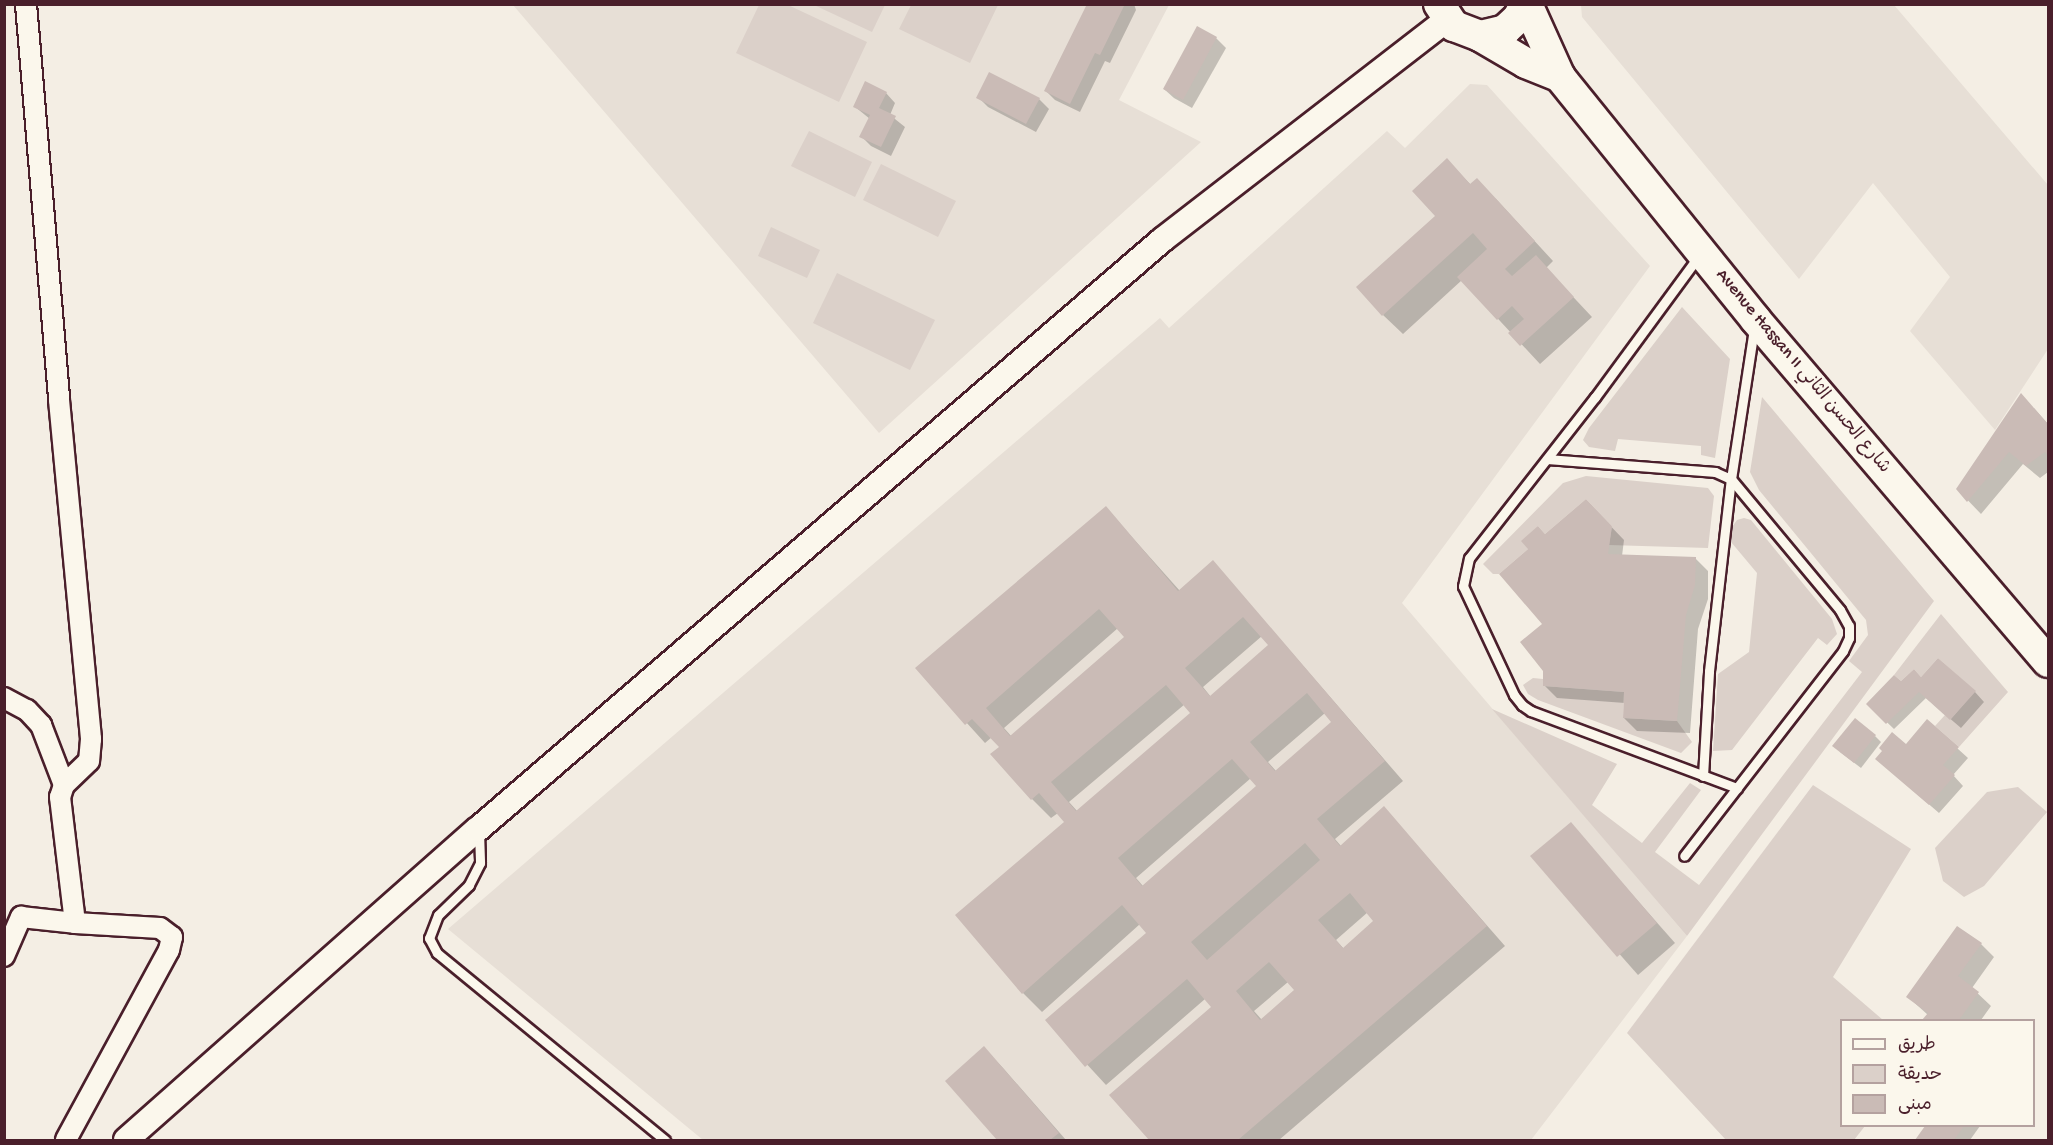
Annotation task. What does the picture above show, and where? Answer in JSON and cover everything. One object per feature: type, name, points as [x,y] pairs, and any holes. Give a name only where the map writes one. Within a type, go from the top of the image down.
[{"type":"main road","points":[[1480,36],[1505,30],[1518,18],[1526,4]]},
{"type":"main road","name":"Avenue Hassan II شارع الحسن الثاني","points":[[1526,4],[1560,77],[1755,319],[2049,662]]},
{"type":"main road","name":"Avenue Hassan II شارع الحسن الثاني","points":[[1443,12],[1462,31],[1480,36],[1526,63],[1560,77]]},
{"type":"street","points":[[26,4],[58,400],[92,739],[89,761],[64,785],[60,797],[75,923]]},
{"type":"street","points":[[126,1140],[478,829],[1162,240],[1443,12]]},
{"type":"street","points":[[4,698],[27,710],[40,724],[64,785]]},
{"type":"street","points":[[4,956],[13,914],[75,923],[160,928],[171,937],[169,950],[66,1140]]},
{"type":"lane","points":[[1701,253],[1469,558],[1464,573],[1464,586],[1514,695],[1531,711],[1737,788]]},
{"type":"lane","points":[[1704,776],[1709,671],[1731,479],[1755,319]]},
{"type":"lane","points":[[1546,459],[1715,472],[1731,479],[1840,610],[1849,626],[1849,638],[1843,651],[1684,856]]},
{"type":"lane","points":[[478,829],[480,863],[469,885],[438,915],[429,938],[437,953],[665,1140]]},
{"type":"shaded area","points":[[513,5],[1169,5],[1119,100],[1201,142],[879,433]]},
{"type":"shaded area","points":[[1581,5],[1894,5],[2048,185],[2048,349],[1995,430],[1910,331],[1950,277],[1873,183],[1799,279],[1582,17]]},
{"type":"shaded area","points":[[1470,84],[1487,85],[1650,266],[1402,603],[1687,936],[1531,1140],[703,1140],[448,929],[1160,318],[1169,328],[1387,131],[1405,148]]},
{"type":"green space","points":[[911,4],[998,5],[970,63],[899,29]]},
{"type":"green space","points":[[759,5],[788,5],[867,42],[839,102],[736,53]]},
{"type":"green space","points":[[814,5],[885,5],[872,32]]},
{"type":"green space","points":[[809,131],[872,162],[855,197],[791,166]]},
{"type":"green space","points":[[881,164],[956,201],[938,237],[863,200]]},
{"type":"green space","points":[[771,227],[820,250],[807,278],[758,256]]},
{"type":"green space","points":[[837,273],[935,320],[910,370],[813,323]]},
{"type":"green space","points":[[1682,307],[1730,359],[1715,458],[1701,455],[1701,446],[1618,439],[1615,451],[1589,447],[1583,440],[1589,428]]},
{"type":"green space","points":[[1762,397],[1934,601],[1687,936],[1492,709],[1617,764],[1592,805],[1642,843],[1690,783],[1701,790],[1655,852],[1699,885],[1862,672],[1849,661],[1868,635],[1866,620],[1759,490],[1750,472]]},
{"type":"green space","points":[[1586,476],[1708,488],[1714,496],[1708,548],[1609,545],[1612,526],[1586,499],[1545,534],[1538,526],[1528,549],[1499,574],[1493,574],[1483,564],[1563,483]]},
{"type":"green space","points":[[1744,518],[1751,520],[1832,619],[1837,634],[1827,645],[1818,638],[1732,750],[1713,751],[1718,674],[1749,652],[1757,573],[1731,542],[1732,527],[1737,520]]},
{"type":"green space","points":[[1941,614],[2008,692],[1959,747],[1935,726],[1945,715],[1951,719],[1975,691],[1938,658],[1921,677],[1914,669],[1901,681],[1894,675]]},
{"type":"green space","points":[[1533,678],[1543,679],[1543,686],[1624,692],[1623,718],[1677,721],[1692,742],[1681,753],[1538,700],[1528,694],[1523,685]]},
{"type":"green space","points":[[1813,785],[1911,849],[1833,977],[1882,1019],[1840,1019],[1840,1127],[1864,1127],[1854,1140],[1726,1140],[1627,1033]]},
{"type":"green space","points":[[2018,787],[2047,812],[1984,886],[1964,897],[1943,881],[1935,848],[1987,792]]},
{"type":"building","points":[[1087,4],[1125,4],[1100,55],[1095,53],[1070,104],[1044,91]]},
{"type":"building","points":[[1197,26],[1217,37],[1183,100],[1163,89]]},
{"type":"building","points":[[989,72],[1040,98],[1026,124],[976,98]]},
{"type":"building","points":[[865,81],[887,92],[879,108],[896,116],[881,147],[859,137],[870,115],[853,107]]},
{"type":"building","points":[[1447,158],[1470,184],[1477,178],[1535,241],[1505,269],[1512,276],[1536,255],[1574,297],[1520,346],[1508,333],[1524,319],[1512,306],[1497,320],[1457,277],[1487,249],[1473,233],[1382,316],[1356,287],[1435,216],[1412,191]]},
{"type":"building","points":[[2021,393],[2048,424],[2048,456],[2045,452],[2026,466],[2009,452],[1967,502],[1956,489]]},
{"type":"building","points":[[1586,499],[1612,526],[1608,554],[1696,557],[1695,585],[1686,615],[1677,721],[1623,718],[1624,692],[1543,686],[1543,671],[1520,642],[1542,624],[1499,574],[1528,549],[1521,541],[1538,526],[1545,534]]},
{"type":"building","points":[[1106,506],[1178,591],[1213,560],[1385,761],[1317,819],[1340,846],[1384,806],[1487,926],[1238,1140],[1149,1140],[1109,1095],[1211,1007],[1187,979],[1085,1067],[1045,1020],[1146,933],[1122,905],[1022,994],[955,915],[1064,822],[1039,793],[1031,800],[990,754],[999,747],[972,719],[965,725],[915,668]],"holes":[[[1099,609],[1124,637],[1010,736],[986,708]],[[1243,617],[1268,645],[1210,696],[1185,668]],[[1166,685],[1190,713],[1076,811],[1051,782]],[[1307,693],[1331,722],[1275,771],[1250,742]],[[1232,759],[1256,786],[1142,886],[1118,858]],[[1305,843],[1320,860],[1207,960],[1191,942]],[[1350,893],[1373,921],[1343,948],[1318,920]],[[1269,962],[1294,990],[1260,1020],[1236,991]]]},
{"type":"building","points":[[1938,658],[1976,691],[1950,720],[1919,692],[1886,724],[1866,704],[1894,675],[1901,681],[1914,669],[1921,677]]},
{"type":"building","points":[[1855,718],[1876,735],[1854,763],[1832,746]]},
{"type":"building","points":[[1927,719],[1959,747],[1943,765],[1955,775],[1929,805],[1875,759],[1882,751],[1879,748],[1892,732],[1906,744]]},
{"type":"building","points":[[1571,822],[1657,923],[1617,957],[1530,856]]},
{"type":"building","points":[[1957,926],[1982,943],[1958,976],[1979,992],[1960,1019],[1923,1019],[1928,1013],[1906,997]]},
{"type":"building","points":[[984,1046],[1059,1133],[1050,1140],[997,1140],[945,1081]]},
{"type":"building","points":[[1924,1127],[1963,1127],[1954,1140],[1915,1140]]}]
